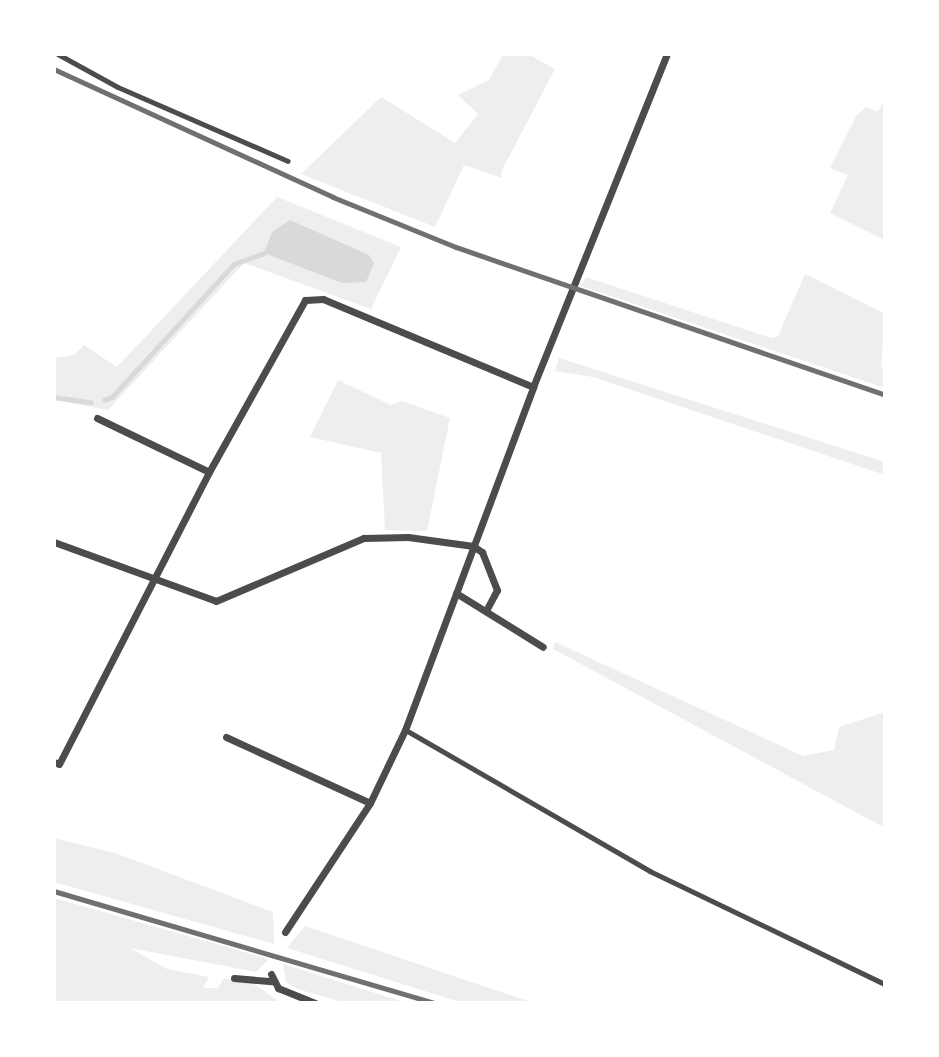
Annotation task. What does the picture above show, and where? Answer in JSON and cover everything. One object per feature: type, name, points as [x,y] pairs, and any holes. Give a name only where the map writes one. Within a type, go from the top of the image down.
[{"type":"street","points":[[285,932],[370,803],[405,730],[533,387],[667,54]]},
{"type":"street","points":[[54,772],[56,763],[155,580],[209,472],[305,300],[323,299],[533,387]]},
{"type":"street","points":[[108,423],[113,414]]},
{"type":"street","points":[[97,418],[209,472]]},
{"type":"street","points":[[54,542],[216,601],[364,538],[408,537],[473,546],[482,552],[497,590],[486,611]]},
{"type":"street","points":[[456,593],[543,647]]},
{"type":"street","points":[[226,737],[370,803]]},
{"type":"street","points":[[234,978],[272,977],[278,988],[315,1003]]},
{"type":"lane","points":[[58,54],[118,87],[288,161]]},
{"type":"lane","points":[[405,730],[650,871],[885,984]]},
{"type":"shaded area","points":[[503,54],[528,54],[555,69],[501,172],[502,178],[464,165],[435,227],[301,174],[381,97],[455,143],[478,114],[458,95],[489,80]]},
{"type":"shaded area","points":[[885,98],[885,240],[830,213],[848,175],[830,168],[857,115],[866,107],[878,112]]},
{"type":"shaded area","points":[[277,197],[401,247],[371,309],[244,263],[108,410],[54,400],[54,358],[74,355],[84,345],[117,367]]},
{"type":"shaded area","points":[[290,220],[369,255],[374,264],[366,282],[342,283],[264,253],[272,232]]},
{"type":"shaded area","points":[[805,274],[885,314],[881,367],[885,368],[885,388],[581,286],[586,277],[771,338],[778,336]]},
{"type":"shaded area","points":[[559,358],[885,462],[885,475],[593,377],[555,371]]},
{"type":"shaded area","points":[[338,380],[391,405],[402,401],[450,418],[427,531],[385,530],[381,453],[310,437]]},
{"type":"shaded area","points":[[555,642],[803,756],[834,750],[839,727],[885,712],[885,828],[553,649]]},
{"type":"shaded area","points":[[54,838],[115,853],[273,912],[274,944],[54,882]]},
{"type":"shaded area","points":[[54,898],[269,959],[256,972],[130,948],[167,969],[209,977],[203,988],[218,988],[224,978],[256,985],[281,1003],[54,1003]]},
{"type":"shaded area","points":[[305,926],[534,1003],[463,1003],[287,948]]},
{"type":"shaded area","points":[[283,964],[407,1003],[346,1003],[297,989],[286,982]]},
{"type":"waterway","points":[[104,400],[112,397],[234,264],[264,253]]},
{"type":"waterway","points":[[54,397],[91,402]]},
{"type":"railway","points":[[54,69],[333,197],[456,247],[885,395]]},
{"type":"railway","points":[[54,891],[435,1003]]}]
